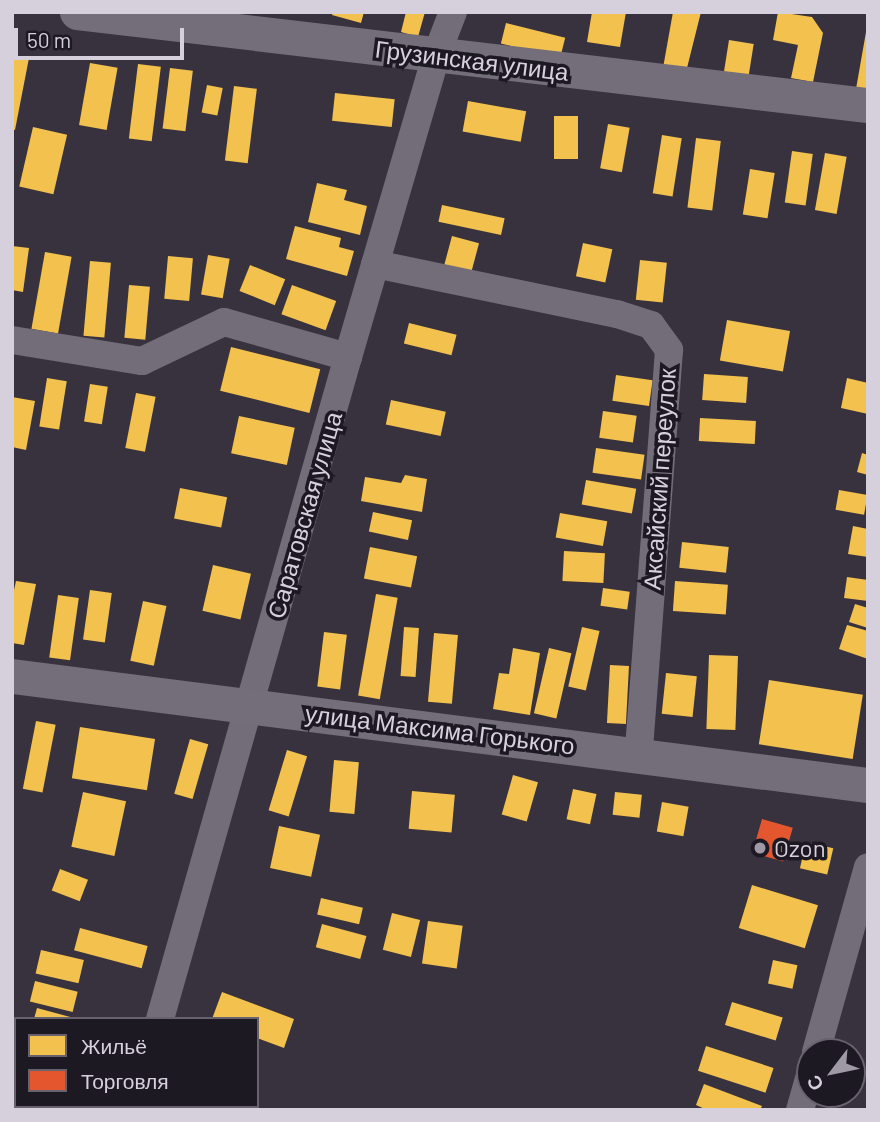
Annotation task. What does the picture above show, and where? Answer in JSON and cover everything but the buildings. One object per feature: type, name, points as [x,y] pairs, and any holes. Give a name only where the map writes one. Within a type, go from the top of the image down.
[{"type":"main road","name":"Грузинская улица","points":[[77,12],[868,105]]},
{"type":"main road","name":"улица Максима Горького","points":[[12,676],[868,785]]},
{"type":"street","name":"Саратовская улица","points":[[161,1017],[375,264],[436,56],[453,12]]},
{"type":"street","name":"Аксайский переулок","points":[[375,264],[617,314],[651,325],[669,350],[639,754]]},
{"type":"street","points":[[12,340],[142,361],[225,322],[348,357]]},
{"type":"street","points":[[820,1038],[868,867]]},
{"type":"place","name":"Ozon","points":[[760,848]]}]
